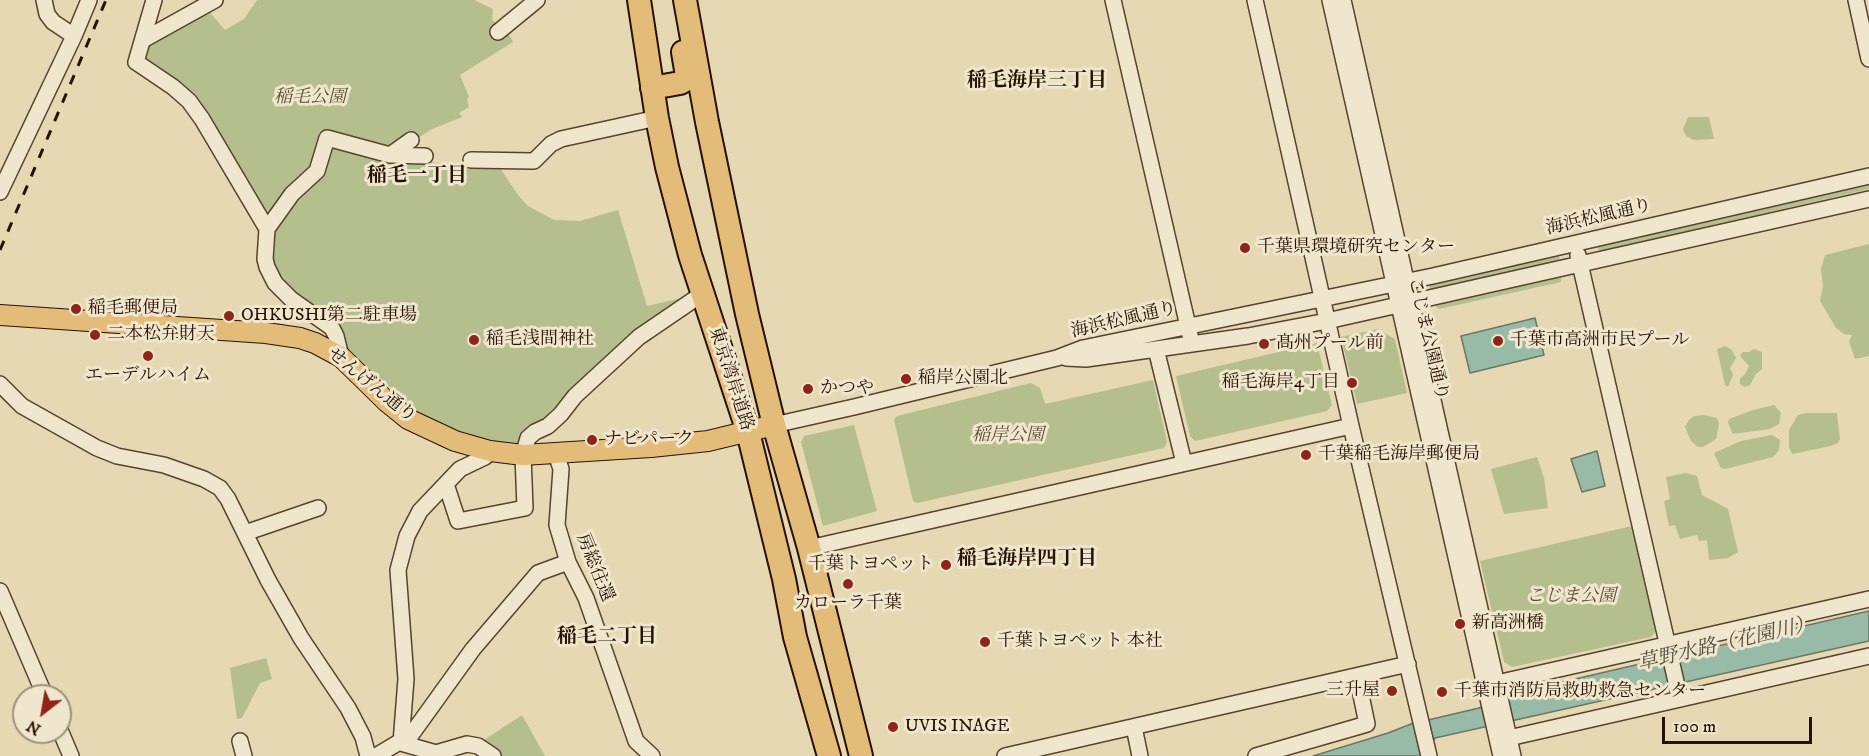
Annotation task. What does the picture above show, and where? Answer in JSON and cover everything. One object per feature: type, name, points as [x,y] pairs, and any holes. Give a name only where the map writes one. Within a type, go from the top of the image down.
[{"type":"highway","name":"東京湾岸道路","points":[[639,0],[657,118],[675,200],[702,294],[748,432],[784,579],[795,637],[829,756]]},
{"type":"highway","name":"東京湾岸道路","points":[[684,0],[706,122],[747,314],[861,756]]},
{"type":"highway","points":[[652,88],[680,83],[686,78],[683,52],[684,0]]},
{"type":"highway","points":[[747,314],[748,361],[760,418],[758,424],[748,432]]},
{"type":"highway","points":[[774,425],[767,435],[764,449],[777,502],[784,579]]},
{"type":"main road","name":"せんげん通り","points":[[0,315],[266,333],[300,338],[341,357],[408,419],[455,441],[490,451],[523,455],[556,454],[696,442],[774,425]]},
{"type":"street","points":[[44,0],[47,14],[53,22],[74,36]]},
{"type":"street","points":[[0,192],[89,0]]},
{"type":"street","points":[[154,0],[136,62],[189,101],[218,144],[267,229],[267,267],[275,283],[291,299],[332,328],[341,357]]},
{"type":"street","points":[[143,40],[215,0]]},
{"type":"street","points":[[498,32],[537,0]]},
{"type":"street","points":[[1113,0],[1192,344]]},
{"type":"street","points":[[1255,0],[1351,426],[1429,756]]},
{"type":"street","name":"こじま公園通り","points":[[1330,0],[1405,304],[1503,739]]},
{"type":"street","name":"こじま公園通り","points":[[1343,0],[1400,283]]},
{"type":"street","points":[[1856,0],[1864,15],[1869,59]]},
{"type":"street","points":[[471,160],[534,161],[551,144],[561,139],[657,118]]},
{"type":"street","points":[[267,229],[292,195],[317,171],[327,138],[390,155],[425,156]]},
{"type":"street","points":[[390,155],[411,140]]},
{"type":"street","name":"海浜松風通り","points":[[1057,358],[1083,348],[1400,283],[1869,176]]},
{"type":"street","name":"海浜松風通り","points":[[1057,358],[1086,359],[1248,336],[1328,321],[1869,199]]},
{"type":"street","points":[[1575,243],[1680,699]]},
{"type":"street","points":[[446,484],[458,521],[525,508],[523,455],[528,438],[548,426],[575,396],[639,338],[702,294]]},
{"type":"street","points":[[1156,349],[1184,464]]},
{"type":"street","points":[[774,425],[1057,358]]},
{"type":"street","points":[[0,384],[22,406],[97,448],[117,456],[164,465],[204,479],[220,488],[228,499],[268,580],[301,638],[348,708],[363,736],[368,756]]},
{"type":"street","points":[[809,548],[1351,426]]},
{"type":"street","points":[[401,743],[406,680],[398,570],[407,536],[420,511],[459,469],[485,457],[490,451]]},
{"type":"street","name":"房総往還","points":[[556,454],[561,469],[557,525],[568,562],[586,598],[636,741],[651,756]]},
{"type":"street","points":[[245,534],[318,508]]},
{"type":"street","points":[[375,756],[401,743],[411,735],[473,649],[538,573],[568,562]]},
{"type":"street","points":[[0,591],[40,684]]},
{"type":"street","points":[[1491,685],[1869,599]]},
{"type":"street","points":[[1503,739],[1869,656]]},
{"type":"street","points":[[1008,756],[1056,751],[1134,727],[1407,664]]},
{"type":"street","points":[[1256,756],[1367,724],[1357,676]]},
{"type":"street","points":[[1134,727],[1140,756]]},
{"type":"street","points":[[1501,756],[1503,739]]},
{"type":"street","points":[[1503,739],[1513,756]]},
{"type":"street","points":[[401,743],[436,753],[467,744],[478,746],[493,756]]},
{"type":"green space","name":"稲毛公園","points":[[257,0],[474,0],[493,9],[492,20],[507,31],[513,42],[460,75],[469,97],[467,99],[469,107],[459,113],[462,117],[432,129],[400,150],[402,160],[500,168],[528,206],[554,220],[580,221],[618,210],[647,306],[686,297],[524,446],[446,429],[420,417],[395,397],[397,394],[381,379],[379,380],[344,350],[275,278],[268,254],[271,232],[225,150],[143,55],[148,41],[206,8],[225,30],[244,19]]},
{"type":"green space","points":[[1688,117],[1709,117],[1714,139],[1694,140],[1686,136],[1683,129]]},
{"type":"green space","points":[[1869,183],[1869,189],[1600,251],[1597,247]]},
{"type":"green space","points":[[1869,244],[1869,356],[1855,359],[1849,341],[1852,335],[1844,334],[1836,328],[1820,301],[1823,286],[1821,269],[1825,255]]},
{"type":"green space","points":[[1557,255],[1560,258],[1558,260],[1430,289],[1429,283]]},
{"type":"green space","points":[[1561,276],[1561,282],[1439,309],[1435,306],[1439,303]]},
{"type":"green space","points":[[1377,329],[1395,339],[1407,393],[1357,404],[1341,337]]},
{"type":"green space","points":[[1317,343],[1332,405],[1327,411],[1195,441],[1190,436],[1176,376]]},
{"type":"green space","points":[[1725,346],[1732,350],[1736,358],[1730,368],[1733,375],[1728,387],[1725,385],[1717,349]]},
{"type":"green space","points":[[1754,349],[1762,352],[1762,369],[1750,385],[1744,387],[1740,384],[1740,379],[1749,366],[1740,356],[1743,352]]},
{"type":"green space","name":"稲岸公園","points":[[1153,380],[1167,442],[1164,448],[917,503],[913,501],[894,420],[897,416],[1031,383],[1040,388],[1045,404]]},
{"type":"green space","points":[[1774,405],[1781,413],[1779,424],[1770,429],[1733,434],[1728,423],[1729,419]]},
{"type":"green space","points":[[1837,413],[1840,439],[1838,443],[1831,446],[1792,454],[1789,447],[1789,430],[1798,415]]},
{"type":"green space","points":[[1704,415],[1717,418],[1719,424],[1716,439],[1703,447],[1698,447],[1691,441],[1685,427],[1694,416]]},
{"type":"green space","points":[[854,425],[877,511],[823,526],[801,442],[804,436]]},
{"type":"green space","points":[[1772,435],[1780,440],[1779,450],[1773,457],[1725,469],[1721,468],[1714,453],[1741,441]]},
{"type":"green space","points":[[1537,457],[1544,478],[1548,508],[1504,514],[1491,469]]},
{"type":"green space","points":[[1686,473],[1697,476],[1702,495],[1728,509],[1738,552],[1728,558],[1709,560],[1707,540],[1699,541],[1697,535],[1680,539],[1675,525],[1669,526],[1664,501],[1670,499],[1666,477]]},
{"type":"green space","name":"こじま公園","points":[[1632,526],[1657,630],[1651,637],[1512,667],[1504,662],[1480,561]]},
{"type":"green space","points":[[266,658],[272,679],[260,683],[242,718],[237,719],[230,668]]},
{"type":"green space","points":[[522,715],[545,756],[501,756],[481,742]]},
{"type":"water","points":[[1535,318],[1544,355],[1470,373],[1461,336]]},
{"type":"water","points":[[1597,451],[1605,486],[1582,492],[1571,459]]},
{"type":"water","name":"草野水路（花園川）","points":[[1869,611],[1869,641],[1435,738],[1422,756],[1313,756],[1411,724],[1479,708],[1519,692]]},
{"type":"railway","points":[[0,250],[106,0]]},
{"type":"place","name":"千葉県環境研究センター","points":[[1245,248]]},
{"type":"place","name":"稲毛郵便局","points":[[76,309]]},
{"type":"place","name":"OHKUSHI第二駐車場","points":[[229,316]]},
{"type":"place","name":"二本松弁財天","points":[[95,335]]},
{"type":"place","name":"稲毛浅間神社","points":[[474,340]]},
{"type":"place","name":"千葉市高洲市民プール","points":[[1498,341]]},
{"type":"place","name":"髙州プール前","points":[[1264,344]]},
{"type":"place","name":"エーデルハイム","points":[[148,356]]},
{"type":"place","name":"稲岸公園北","points":[[906,379]]},
{"type":"place","name":"稲毛海岸4丁目","points":[[1352,383]]},
{"type":"place","name":"かつや","points":[[808,389]]},
{"type":"place","name":"ナビパーク","points":[[592,440]]},
{"type":"place","name":"千葉稲毛海岸郵便局","points":[[1306,455]]},
{"type":"place","name":"千葉トヨペット","points":[[946,565]]},
{"type":"place","name":"カローラ千葉","points":[[848,584]]},
{"type":"place","name":"新高洲橋","points":[[1460,624]]},
{"type":"place","name":"千葉トヨペット 本社","points":[[985,642]]},
{"type":"place","name":"三升屋","points":[[1392,691]]},
{"type":"place","name":"千葉市消防局救助救急センター","points":[[1442,692]]},
{"type":"place","name":"UVIS INAGE","points":[[893,727]]},
{"type":"district","name":"稲毛海岸三丁目","points":[[1037,82]]},
{"type":"district","name":"稲毛一丁目","points":[[417,177]]},
{"type":"district","name":"稲毛海岸四丁目","points":[[1027,560]]},
{"type":"district","name":"稲毛二丁目","points":[[607,638]]}]
